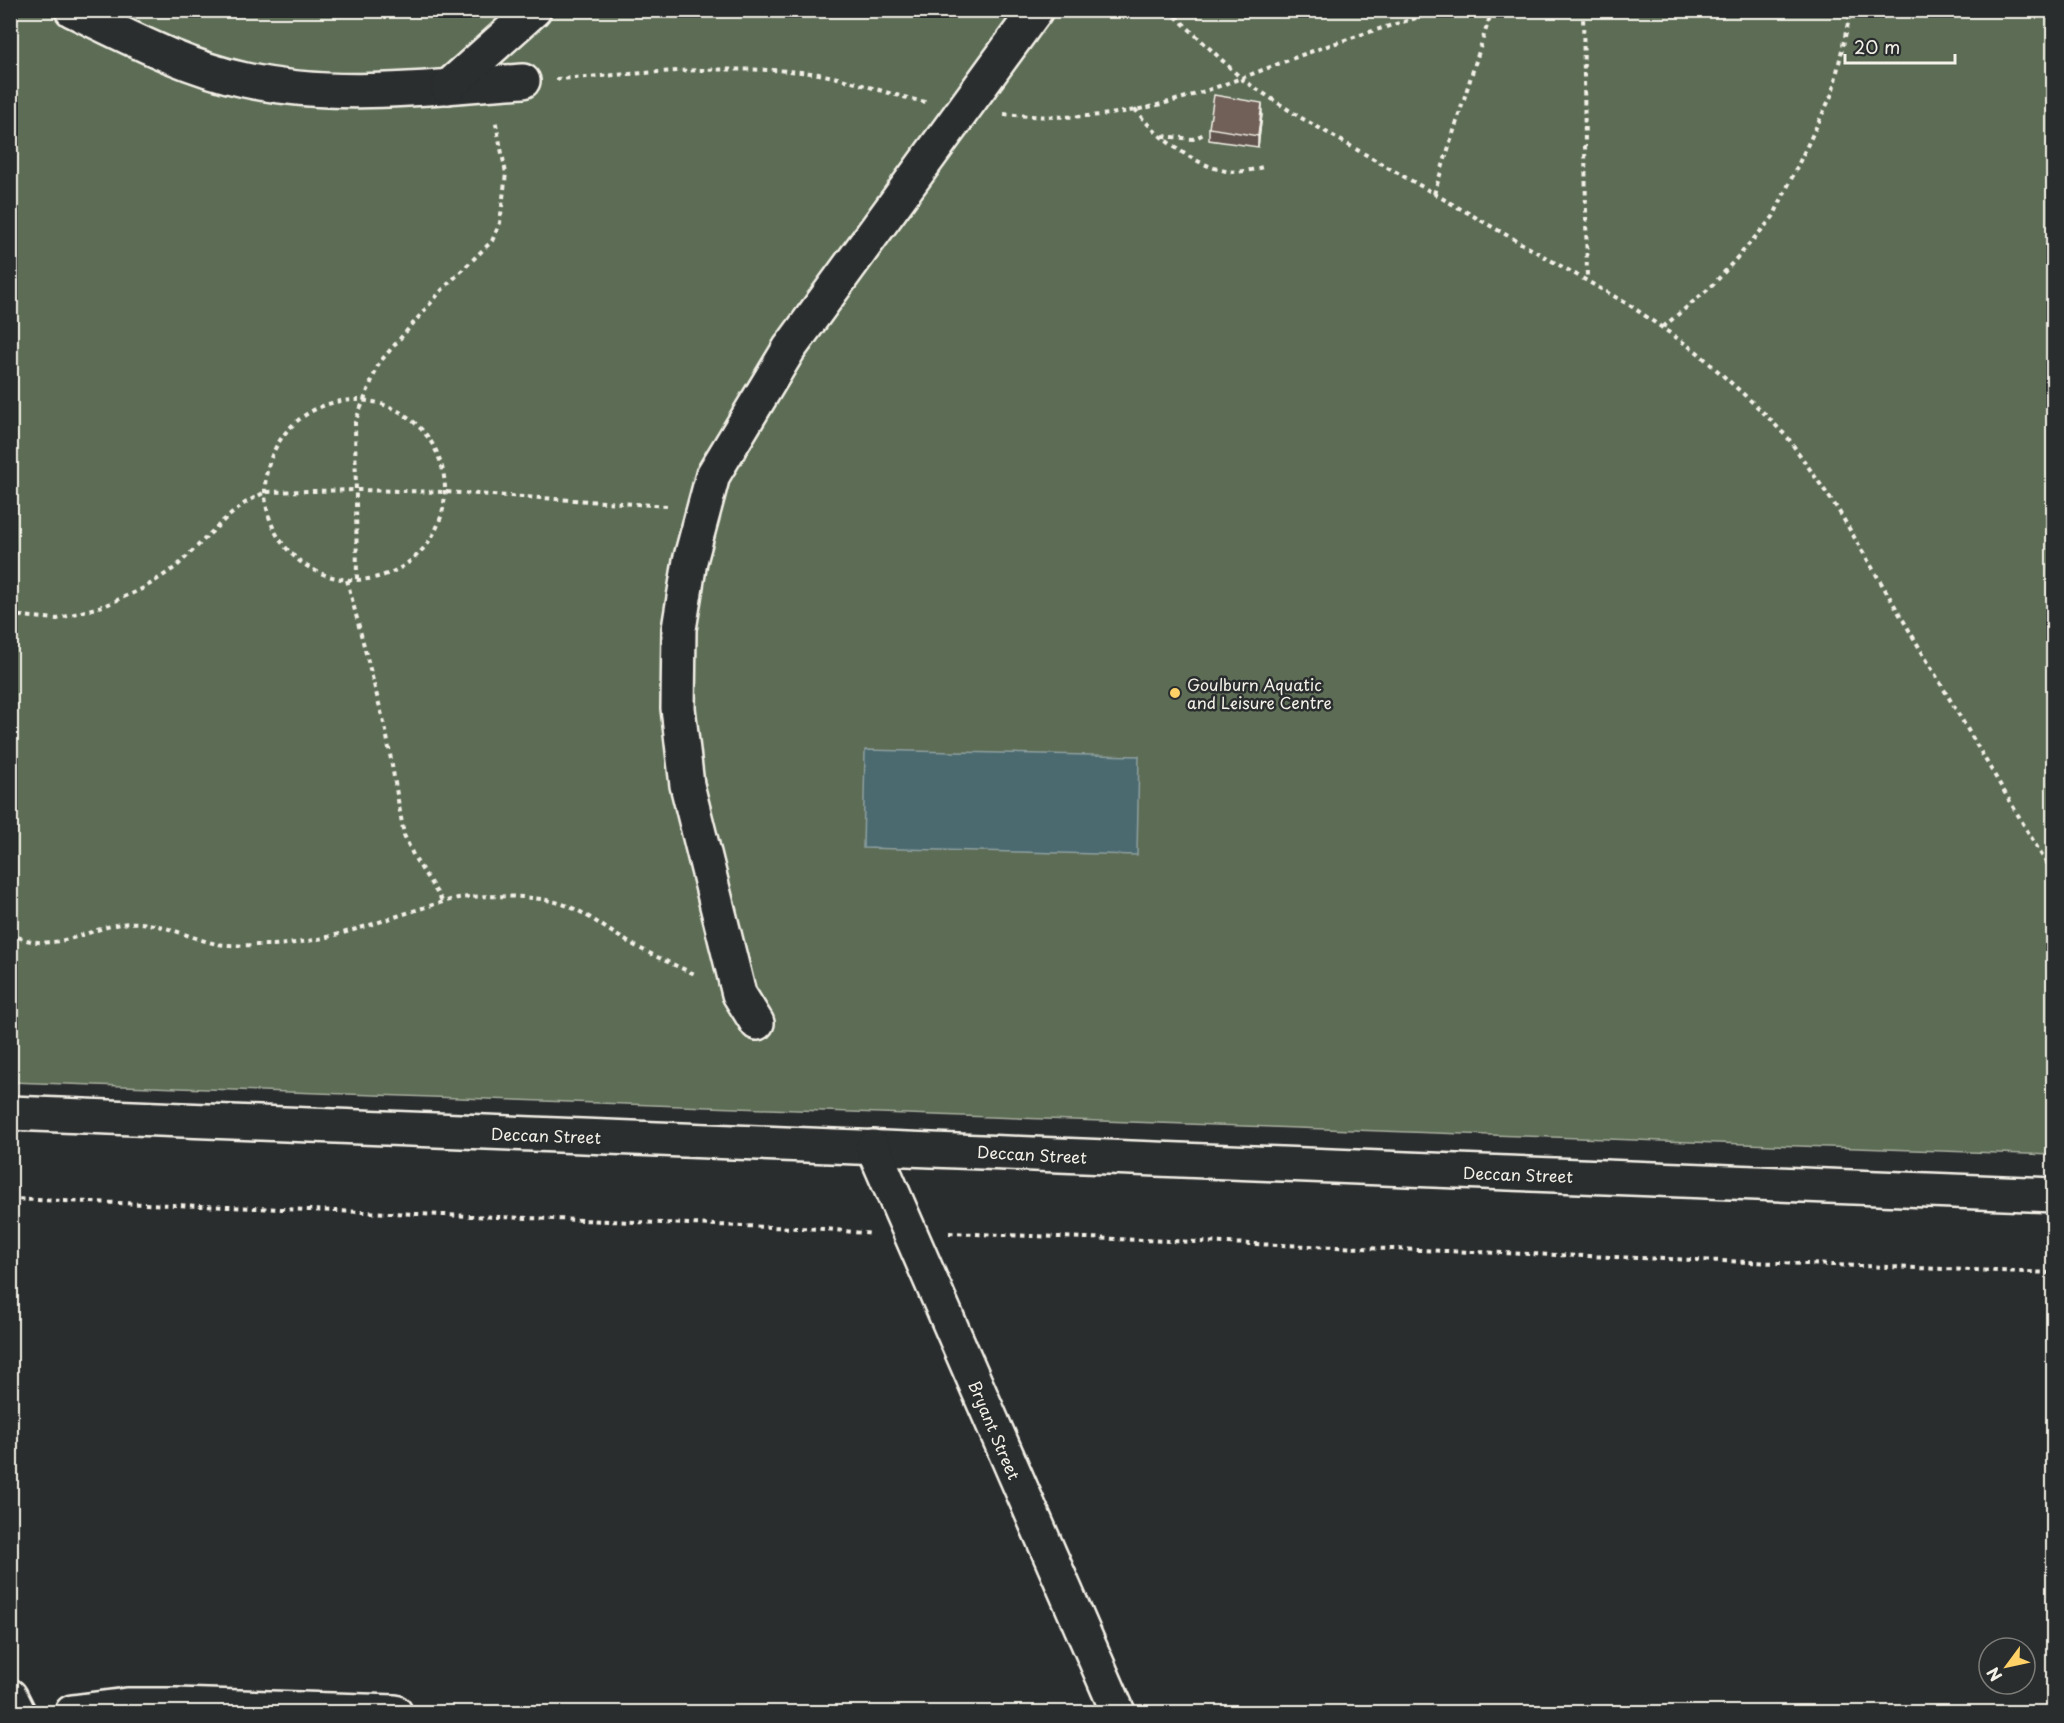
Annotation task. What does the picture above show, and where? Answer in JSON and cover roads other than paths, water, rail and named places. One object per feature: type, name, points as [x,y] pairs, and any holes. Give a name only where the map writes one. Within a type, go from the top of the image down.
[{"type":"street","points":[[72,10],[197,66],[245,80],[288,87],[405,90],[523,81]]},
{"type":"street","points":[[448,87],[534,10]]},
{"type":"street","points":[[757,1023],[739,994],[687,785],[678,708],[679,629],[690,561],[713,475],[789,349],[1036,10]]},
{"type":"street","name":"Deccan Street","points":[[10,1113],[2054,1195]]},
{"type":"street","name":"Bryant Street","points":[[873,1147],[1118,1713]]},
{"type":"street","points":[[10,1696],[18,1713]]},
{"type":"street","points":[[72,1713],[127,1705],[395,1713]]},
{"type":"water","points":[[865,750],[1139,756],[1137,855],[863,848]]},
{"type":"place","name":"Goulburn Aquatic and Leisure Centre","points":[[1175,693]]}]
